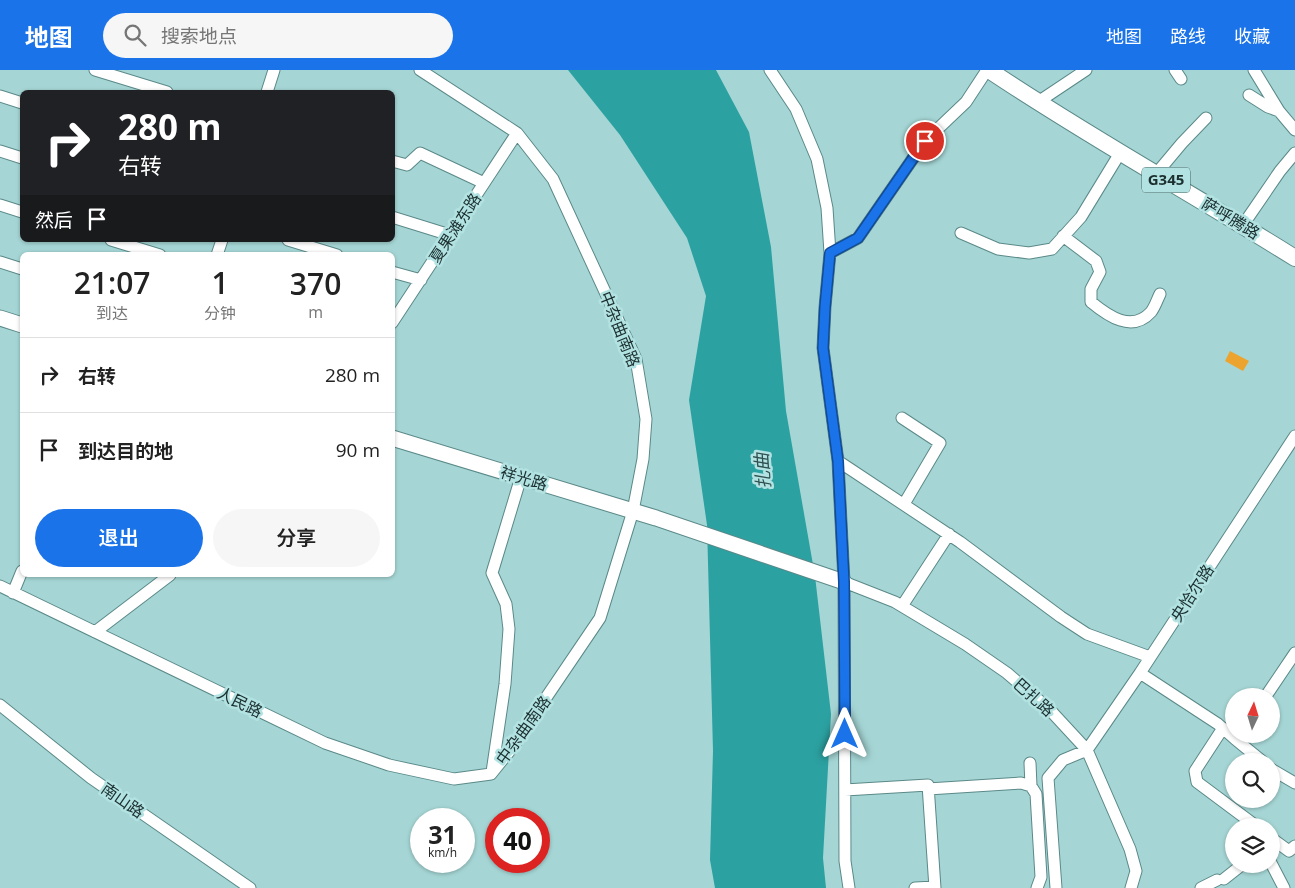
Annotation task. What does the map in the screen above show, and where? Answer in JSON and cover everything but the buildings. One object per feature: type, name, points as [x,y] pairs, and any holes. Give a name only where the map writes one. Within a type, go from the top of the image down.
[{"type":"highway","name":"G345","points":[[988,70],[1038,102]]},
{"type":"highway","name":"萨呼腾路","points":[[1038,102],[1295,258]]},
{"type":"main road","points":[[0,318],[20,324]]},
{"type":"main road","name":"祥光路","points":[[395,439],[656,518],[844,582]]},
{"type":"street","points":[[95,70],[161,90]]},
{"type":"street","points":[[268,90],[274,70]]},
{"type":"street","name":"中杂曲南路","points":[[420,70],[517,133],[553,179],[636,359],[646,419],[643,460],[633,511],[600,618],[512,748],[492,774]]},
{"type":"street","points":[[770,70],[796,109],[818,159],[827,208],[830,253],[823,348],[838,461],[844,582],[845,861],[849,888]]},
{"type":"street","points":[[830,253],[858,238],[925,141],[966,102],[988,70]]},
{"type":"street","points":[[1038,102],[1086,70]]},
{"type":"street","points":[[1254,70],[1279,111],[1295,130]]},
{"type":"street","points":[[1250,95],[1268,107],[1279,111]]},
{"type":"street","points":[[0,96],[20,102]]},
{"type":"street","points":[[1156,174],[1206,118]]},
{"type":"street","name":"夏果滩东路","points":[[395,319],[517,133]]},
{"type":"street","points":[[0,152],[20,157]]},
{"type":"street","points":[[395,161],[407,165],[420,153],[484,183]]},
{"type":"street","points":[[962,233],[998,249],[1029,254],[1052,249],[1081,217],[1120,153]]},
{"type":"street","points":[[1243,225],[1280,171],[1295,153]]},
{"type":"street","points":[[0,205],[20,211]]},
{"type":"street","points":[[395,218],[450,235]]},
{"type":"street","points":[[1063,236],[1096,261],[1100,272],[1091,289],[1091,302],[1105,314],[1120,321],[1137,322],[1151,312],[1160,294]]},
{"type":"street","points":[[118,242],[150,252]]},
{"type":"street","points":[[295,242],[327,252]]},
{"type":"street","points":[[0,262],[20,268]]},
{"type":"street","points":[[395,273],[421,280]]},
{"type":"street","points":[[902,418],[940,443],[904,504]]},
{"type":"street","name":"央恰尔路","points":[[1087,750],[1140,673],[1295,436]]},
{"type":"street","points":[[838,461],[949,534],[1087,634],[1150,657]]},
{"type":"street","points":[[492,774],[505,684],[509,629],[506,604],[492,573],[521,477]]},
{"type":"street","points":[[902,606],[949,534]]},
{"type":"street","points":[[13,593],[20,576]]},
{"type":"street","points":[[95,632],[167,577]]},
{"type":"street","name":"巴扎路","points":[[844,582],[902,606],[965,644],[1007,673],[1050,710],[1087,750],[1130,849],[1136,872],[1131,888]]},
{"type":"street","name":"人民路","points":[[0,586],[326,743],[389,765],[454,779],[492,774]]},
{"type":"street","points":[[1271,688],[1295,653]]},
{"type":"street","points":[[1140,673],[1223,728],[1194,771],[1197,782],[1245,818]]},
{"type":"street","name":"南山路","points":[[0,706],[91,778],[250,888]]},
{"type":"street","points":[[1244,743],[1254,753]]},
{"type":"street","points":[[1056,888],[1048,778],[1063,760],[1087,750]]},
{"type":"street","points":[[1030,763],[1031,786],[1036,794],[1041,868],[1041,877],[1037,888]]},
{"type":"street","points":[[1280,774],[1295,783]]},
{"type":"street","points":[[928,788],[1021,784],[1031,786]]},
{"type":"street","points":[[845,790],[928,785],[935,887],[915,888]]},
{"type":"street","points":[[1280,844],[1289,851],[1295,846]]},
{"type":"street","points":[[1201,888],[1229,873]]},
{"type":"street","points":[[1276,873],[1284,888]]},
{"type":"shaded area","points":[[1230,351],[1249,361],[1243,371],[1225,361]]},
{"type":"water","name":"扎曲","points":[[568,70],[716,70],[749,132],[771,247],[786,411],[815,576],[831,714],[823,858],[826,888],[715,888],[710,860],[713,751],[707,525],[689,400],[706,296],[687,238],[620,135]]},
{"type":"route","points":[[845,734],[844,582],[838,461],[823,348],[830,253],[858,238],[925,141]]}]
